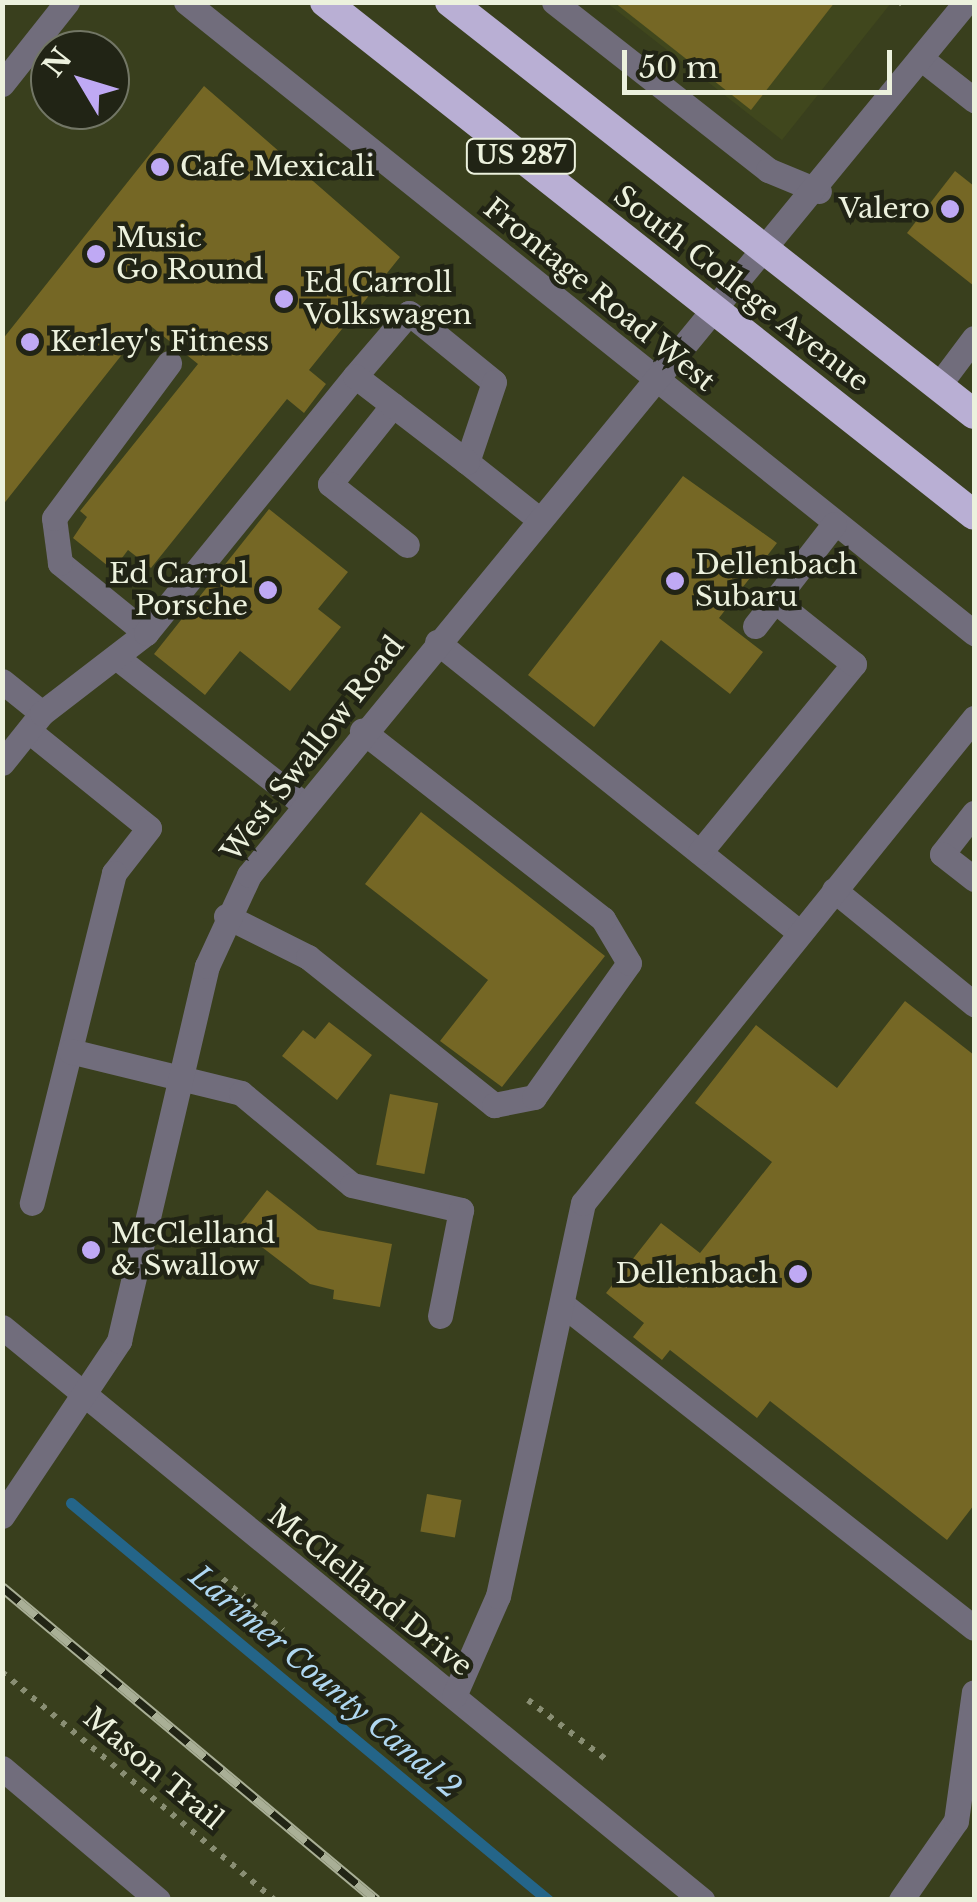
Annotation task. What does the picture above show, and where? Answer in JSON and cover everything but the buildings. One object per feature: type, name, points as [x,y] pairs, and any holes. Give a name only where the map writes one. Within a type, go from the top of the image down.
[{"type":"highway","name":"South College Avenue","points":[[325,2],[974,514]]},
{"type":"highway","name":"South College Avenue","points":[[450,2],[974,414]]},
{"type":"street","points":[[2,84],[67,2]]},
{"type":"street","name":"Frontage Road West","points":[[186,2],[974,634]]},
{"type":"street","points":[[554,2],[768,170],[819,192]]},
{"type":"street","name":"West Swallow Road","points":[[2,1516],[88,1400],[120,1341],[180,1078],[226,916],[302,802],[819,192],[966,2]]},
{"type":"street","points":[[923,60],[974,100]]},
{"type":"street","points":[[2,763],[36,722],[146,633],[409,312],[494,382],[467,462]]},
{"type":"street","points":[[938,386],[974,338]]},
{"type":"street","points":[[146,633],[60,563],[54,518],[170,363]]},
{"type":"street","points":[[355,376],[540,520]]},
{"type":"street","points":[[393,405],[330,484],[407,544]]},
{"type":"street","points":[[755,626],[834,524]]},
{"type":"street","points":[[700,852],[854,664],[775,601]]},
{"type":"street","points":[[437,642],[800,933]]},
{"type":"street","points":[[116,657],[302,802]]},
{"type":"street","points":[[2,681],[36,722],[149,828],[114,873],[32,1203]]},
{"type":"street","points":[[454,1696],[498,1596],[583,1203],[974,718]]},
{"type":"street","points":[[226,916],[308,957],[494,1105],[534,1097],[629,962],[603,919],[362,731]]},
{"type":"street","points":[[974,813],[942,854],[974,879]]},
{"type":"street","points":[[834,890],[974,1004]]},
{"type":"street","points":[[70,1051],[240,1093],[352,1185],[461,1210],[440,1316]]},
{"type":"street","points":[[562,1304],[974,1628]]},
{"type":"street","name":"McClelland Drive","points":[[2,1327],[702,1900]]},
{"type":"street","points":[[902,1900],[956,1820],[974,1692]]},
{"type":"street","points":[[2,1768],[158,1900]]},
{"type":"path","points":[[202,1562],[283,1630]]},
{"type":"path","name":"Mason Trail","points":[[2,1672],[275,1900]]},
{"type":"path","points":[[528,1700],[608,1762]]},
{"type":"shaded area","points":[[607,3],[891,3],[782,140]]},
{"type":"waterway","name":"Larimer County Canal 2","points":[[71,1503],[548,1900]]},
{"type":"railway","points":[[2,1587],[377,1900]]},
{"type":"place","name":"Cafe Mexicali","points":[[160,167]]},
{"type":"place","name":"Valero","points":[[950,209]]},
{"type":"place","name":"Music Go Round","points":[[96,254]]},
{"type":"place","name":"Ed Carroll Volkswagen","points":[[284,299]]},
{"type":"place","name":"Kerley's Fitness","points":[[30,342]]},
{"type":"place","name":"Dellenbach Subaru","points":[[675,581]]},
{"type":"place","name":"Ed Carrol Porsche","points":[[268,590]]},
{"type":"place","name":"McClelland & Swallow","points":[[91,1250]]},
{"type":"place","name":"Dellenbach","points":[[798,1274]]}]
